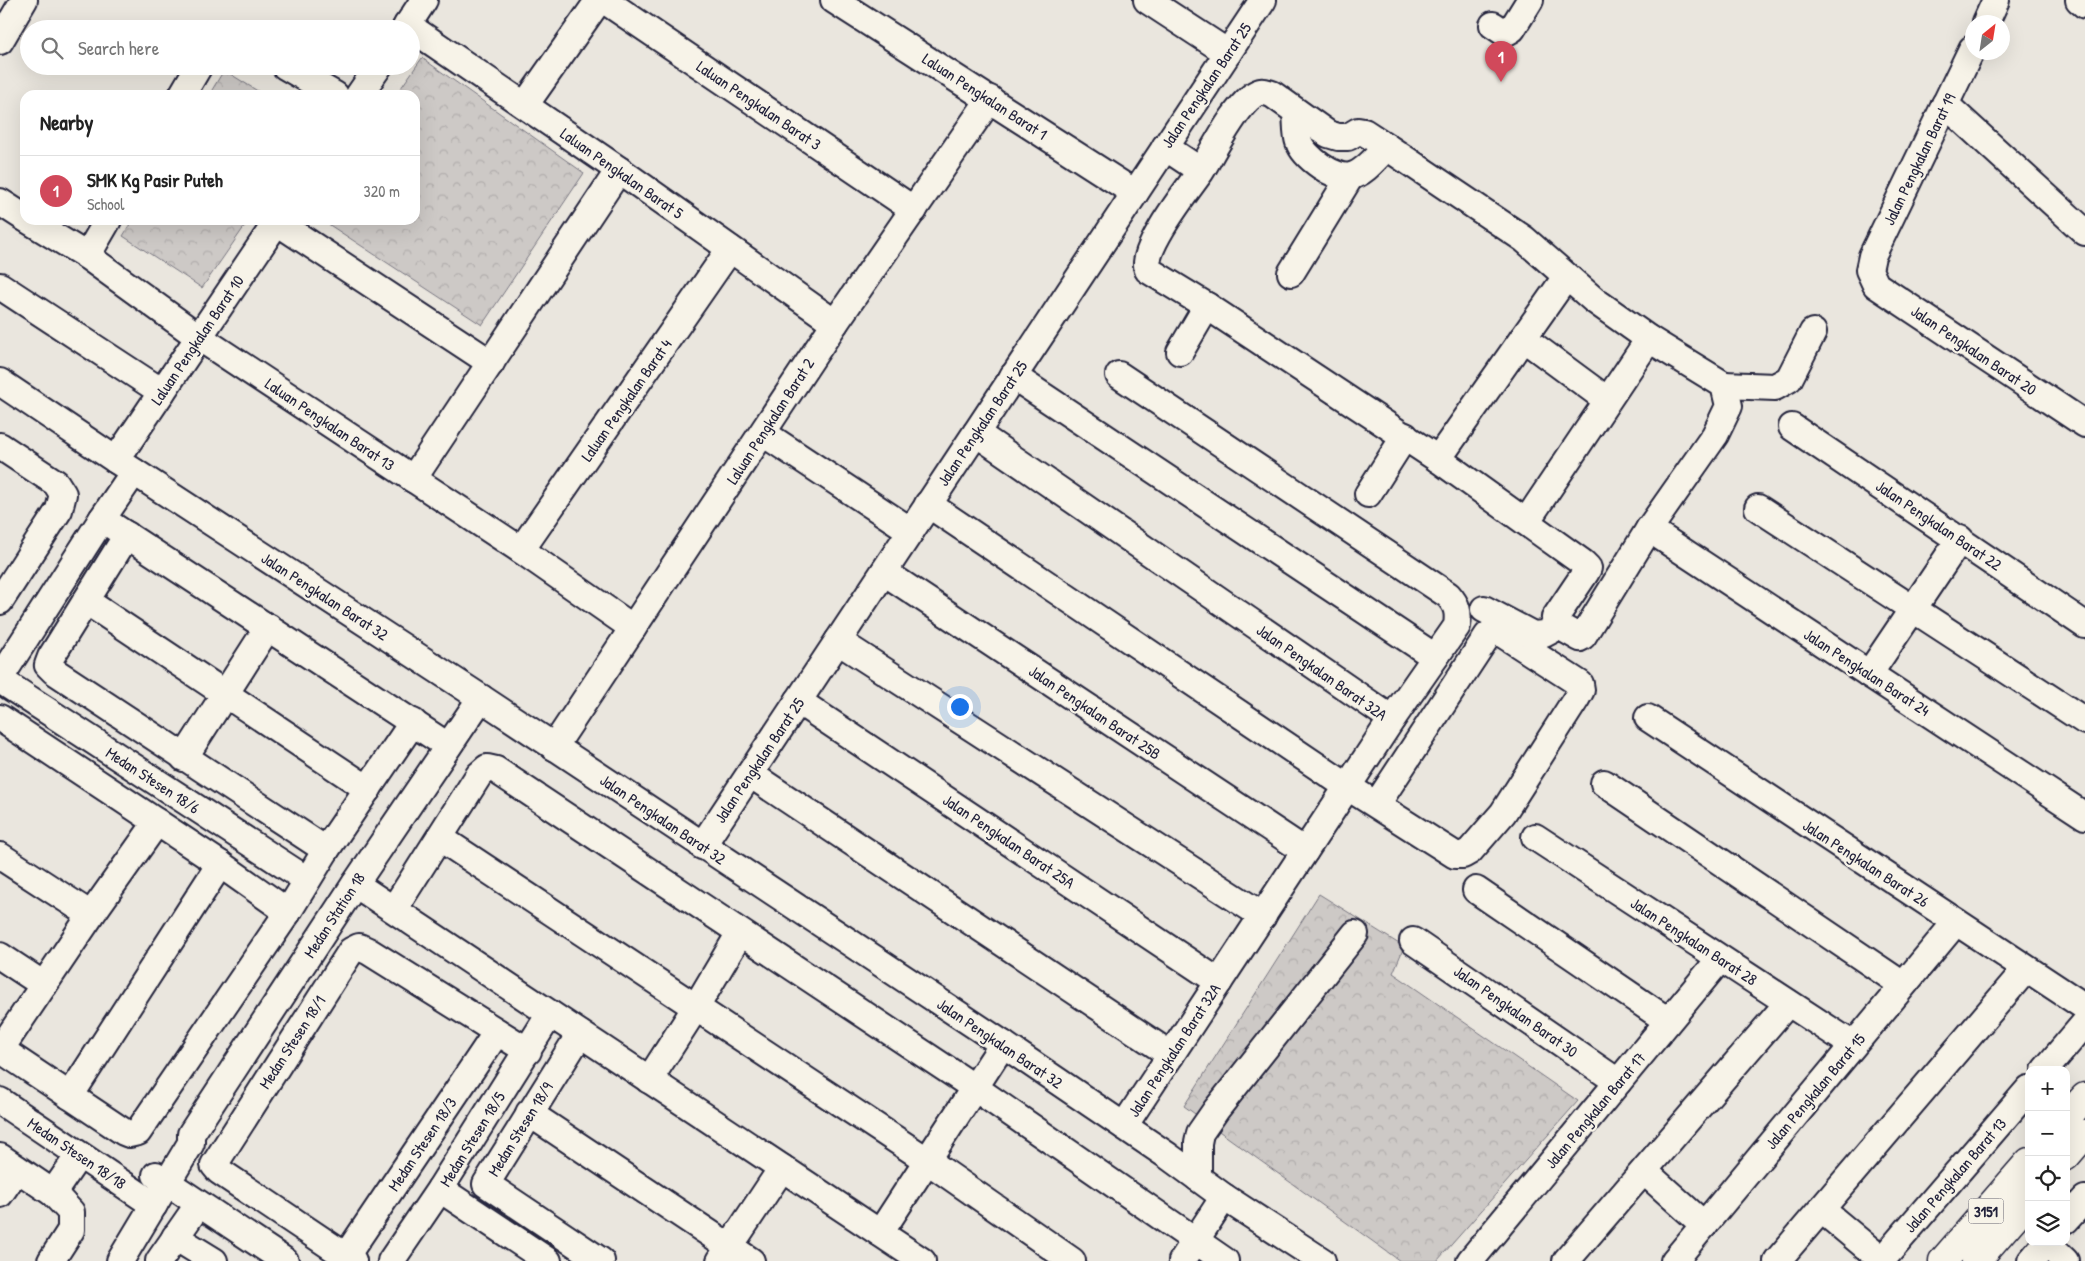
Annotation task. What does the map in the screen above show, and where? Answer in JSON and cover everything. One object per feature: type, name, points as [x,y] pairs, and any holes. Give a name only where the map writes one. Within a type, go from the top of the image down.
[{"type":"main road","points":[[2070,1114],[2085,1097]]},
{"type":"main road","points":[[2070,1151],[2085,1134]]},
{"type":"main road","name":"3151","points":[[1943,1261],[2025,1167]]},
{"type":"main road","name":"3151","points":[[1976,1261],[2028,1201]]},
{"type":"street","points":[[0,41],[24,0]]},
{"type":"street","points":[[411,20],[424,0]]},
{"type":"street","points":[[525,105],[599,0]]},
{"type":"street","name":"Laluan Pengkalan Barat 3","points":[[604,0],[914,210]]},
{"type":"street","name":"Laluan Pengkalan Barat 1","points":[[834,0],[990,98],[1135,194]]},
{"type":"street","points":[[1147,0],[1228,53]]},
{"type":"street","name":"Jalan Pengkalan Barat 25","points":[[702,846],[1263,0]]},
{"type":"street","points":[[1493,25],[1505,33],[1512,29],[1530,0]]},
{"type":"street","points":[[1989,15],[1996,0]]},
{"type":"street","points":[[2079,0],[2085,5]]},
{"type":"street","name":"Laluan Pengkalan Barat 5","points":[[420,36],[525,105],[835,323]]},
{"type":"street","name":"Jalan Pengkalan Barat 19","points":[[1869,270],[1872,256],[1967,60]]},
{"type":"street","points":[[185,90],[194,75]]},
{"type":"street","points":[[301,75],[326,90]]},
{"type":"street","points":[[362,90],[373,75]]},
{"type":"street","points":[[1724,385],[1729,406],[1714,435],[1649,529],[1580,638],[1559,626],[1555,618],[1588,568],[1583,563],[1405,436],[1207,306],[1148,270],[1146,266],[1150,248],[1201,171],[1234,116],[1254,95],[1262,92],[1272,94],[1328,134],[1338,137],[1348,136],[1358,131],[1364,132],[1524,239],[1594,300],[1648,339],[1724,385],[1776,387],[1783,384],[1789,379],[1813,332]]},
{"type":"street","name":"Laluan Pengkalan Barat 2","points":[[554,747],[835,323],[990,98]]},
{"type":"street","points":[[1945,104],[2085,232]]},
{"type":"street","points":[[1296,112],[1298,141],[1305,154],[1332,173],[1350,177]]},
{"type":"street","points":[[1291,273],[1350,177],[1363,171],[1386,147]]},
{"type":"street","points":[[1165,148],[1201,171]]},
{"type":"street","points":[[413,479],[619,170]]},
{"type":"street","points":[[0,202],[20,215]]},
{"type":"street","name":"Laluan Pengkalan Barat 13","points":[[36,225],[87,256],[200,338],[521,550],[633,628]]},
{"type":"street","points":[[87,256],[105,225]]},
{"type":"street","name":"Laluan Pengkalan Barat 10","points":[[0,679],[10,641],[102,519],[125,466],[162,392],[274,225]]},
{"type":"street","points":[[283,225],[491,363]]},
{"type":"street","name":"Laluan Pengkalan Barat 4","points":[[521,550],[730,249]]},
{"type":"street","name":"Jalan Pengkalan Barat 20","points":[[1869,270],[1876,285],[2085,424]]},
{"type":"street","points":[[1438,459],[1566,277]]},
{"type":"street","points":[[0,286],[162,392]]},
{"type":"street","points":[[1180,352],[1207,306]]},
{"type":"street","points":[[1523,338],[1608,400]]},
{"type":"street","points":[[1526,522],[1648,339]]},
{"type":"street","points":[[1119,375],[1448,595],[1457,606],[1457,626],[1392,719]]},
{"type":"street","points":[[1013,376],[1434,657]]},
{"type":"street","name":"Jalan Pengkalan Barat 32","points":[[0,382],[1003,1044],[1224,1197],[1322,1261]]},
{"type":"street","name":"Jalan Pengkalan Barat 22","points":[[1792,427],[2085,625]]},
{"type":"street","points":[[763,433],[910,531]]},
{"type":"street","name":"Jalan Pengkalan Barat 32A","points":[[976,433],[1392,719],[1124,1126]]},
{"type":"street","points":[[1368,494],[1405,436]]},
{"type":"street","points":[[0,446],[56,484],[63,494],[59,510],[0,601]]},
{"type":"street","points":[[928,504],[1348,787],[1455,855],[1463,855],[1470,851],[1503,813],[1576,699],[1581,690],[1580,684],[1501,633],[1494,631],[1488,635],[1376,804]]},
{"type":"street","points":[[1758,508],[2085,721]]},
{"type":"street","points":[[102,519],[448,746]]},
{"type":"street","name":"Jalan Pengkalan Barat 24","points":[[1649,529],[2085,816]]},
{"type":"street","points":[[127,535],[51,657],[48,665],[54,671],[184,758],[326,850]]},
{"type":"street","points":[[1869,674],[1960,539]]},
{"type":"street","name":"Jalan Pengkalan Barat 25B","points":[[884,572],[1305,851]]},
{"type":"street","points":[[86,601],[224,695],[368,789]]},
{"type":"street","points":[[1484,609],[1532,635],[1544,634],[1559,626]]},
{"type":"street","points":[[184,758],[268,627]]},
{"type":"street","points":[[838,641],[1263,916]]},
{"type":"street","name":"Medan Stesen 18/6","points":[[0,679],[307,880]]},
{"type":"street","name":"Medan Station 18","points":[[102,1261],[191,1143],[191,1134],[480,698]]},
{"type":"street","name":"Jalan Pengkalan Barat 25A","points":[[798,701],[1219,982]]},
{"type":"street","points":[[0,718],[220,864],[288,912]]},
{"type":"street","name":"Jalan Pengkalan Barat 26","points":[[1648,718],[2085,1007]]},
{"type":"street","points":[[157,822],[0,1049],[129,1134],[138,1132],[288,912],[326,850],[413,722]]},
{"type":"street","points":[[394,910],[479,775],[487,768],[496,770],[975,1088],[1188,1251],[1225,1261]]},
{"type":"street","points":[[750,774],[1172,1055]]},
{"type":"street","points":[[1604,783],[1904,984]]},
{"type":"street","name":"Jalan Pengkalan Barat 28","points":[[1534,837],[1853,1045]]},
{"type":"street","points":[[440,838],[928,1161],[1072,1261]]},
{"type":"street","points":[[0,856],[91,916]]},
{"type":"street","points":[[70,1096],[220,864]]},
{"type":"street","points":[[355,884],[922,1261]]},
{"type":"street","points":[[1476,890],[1668,1021]]},
{"type":"street","name":"Jalan Pengkalan Barat 15","points":[[1674,1261],[1956,922]]},
{"type":"street","points":[[649,1080],[696,1007],[740,933]]},
{"type":"street","points":[[1198,1178],[1198,1143],[1200,1133],[1355,934]]},
{"type":"street","name":"Jalan Pengkalan Barat 30","points":[[1413,941],[1618,1082]]},
{"type":"street","name":"Medan Stesen 18/1","points":[[350,1259],[219,1172],[214,1165],[351,951],[359,947],[368,951],[528,1051]]},
{"type":"street","points":[[0,956],[44,985]]},
{"type":"street","name":"Jalan Pengkalan Barat 17","points":[[1470,1261],[1720,959]]},
{"type":"street","points":[[1777,1261],[2026,968]]},
{"type":"street","points":[[1566,1261],[1788,1003]]},
{"type":"street","name":"Medan Stesen 18/5","points":[[391,1261],[440,1189],[550,1014]]},
{"type":"street","points":[[2048,1066],[2085,1023]]},
{"type":"street","name":"Medan Stesen 18/3","points":[[350,1259],[497,1032]]},
{"type":"street","name":"Medan Stesen 18/9","points":[[580,1034],[486,1184],[601,1261]]},
{"type":"street","points":[[880,1233],[1003,1044]]},
{"type":"street","name":"Jalan Pengkalan Barat 13","points":[[1881,1260],[2025,1094]]},
{"type":"street","name":"Medan Stesen 18/18","points":[[0,1101],[148,1201]]},
{"type":"street","points":[[529,1113],[725,1254],[751,1261]]},
{"type":"street","points":[[52,1193],[79,1155]]},
{"type":"street","points":[[0,1194],[8,1163],[52,1193],[71,1212],[71,1230],[51,1261]]},
{"type":"street","points":[[725,1254],[782,1168]]},
{"type":"street","points":[[1644,1171],[1704,1225]]},
{"type":"street","points":[[162,1179],[198,1205],[285,1261]]},
{"type":"street","points":[[440,1189],[548,1261]]},
{"type":"street","points":[[1188,1251],[1224,1197]]},
{"type":"street","points":[[2070,1216],[2085,1199]]},
{"type":"street","name":"Medan Station 18","points":[[120,1261],[148,1201]]},
{"type":"street","points":[[158,1261],[198,1205]]},
{"type":"street","points":[[1822,1210],[1881,1260]]},
{"type":"street","points":[[175,1237],[214,1261]]},
{"type":"street","points":[[2041,1249],[2065,1261]]},
{"type":"green space","points":[[422,58],[584,173],[482,325],[330,225],[420,225],[420,90],[400,90],[410,75],[420,75],[420,61]]},
{"type":"green space","points":[[221,75],[232,75],[256,90],[212,90]]},
{"type":"green space","points":[[130,225],[246,225],[202,288],[123,236]]},
{"type":"green space","points":[[1319,894],[1404,947],[1393,973],[1578,1101],[1437,1261],[1400,1261],[1184,1106]]},
{"type":"place","name":"SMK Kg Pasir Puteh","points":[[1501,82]]}]
